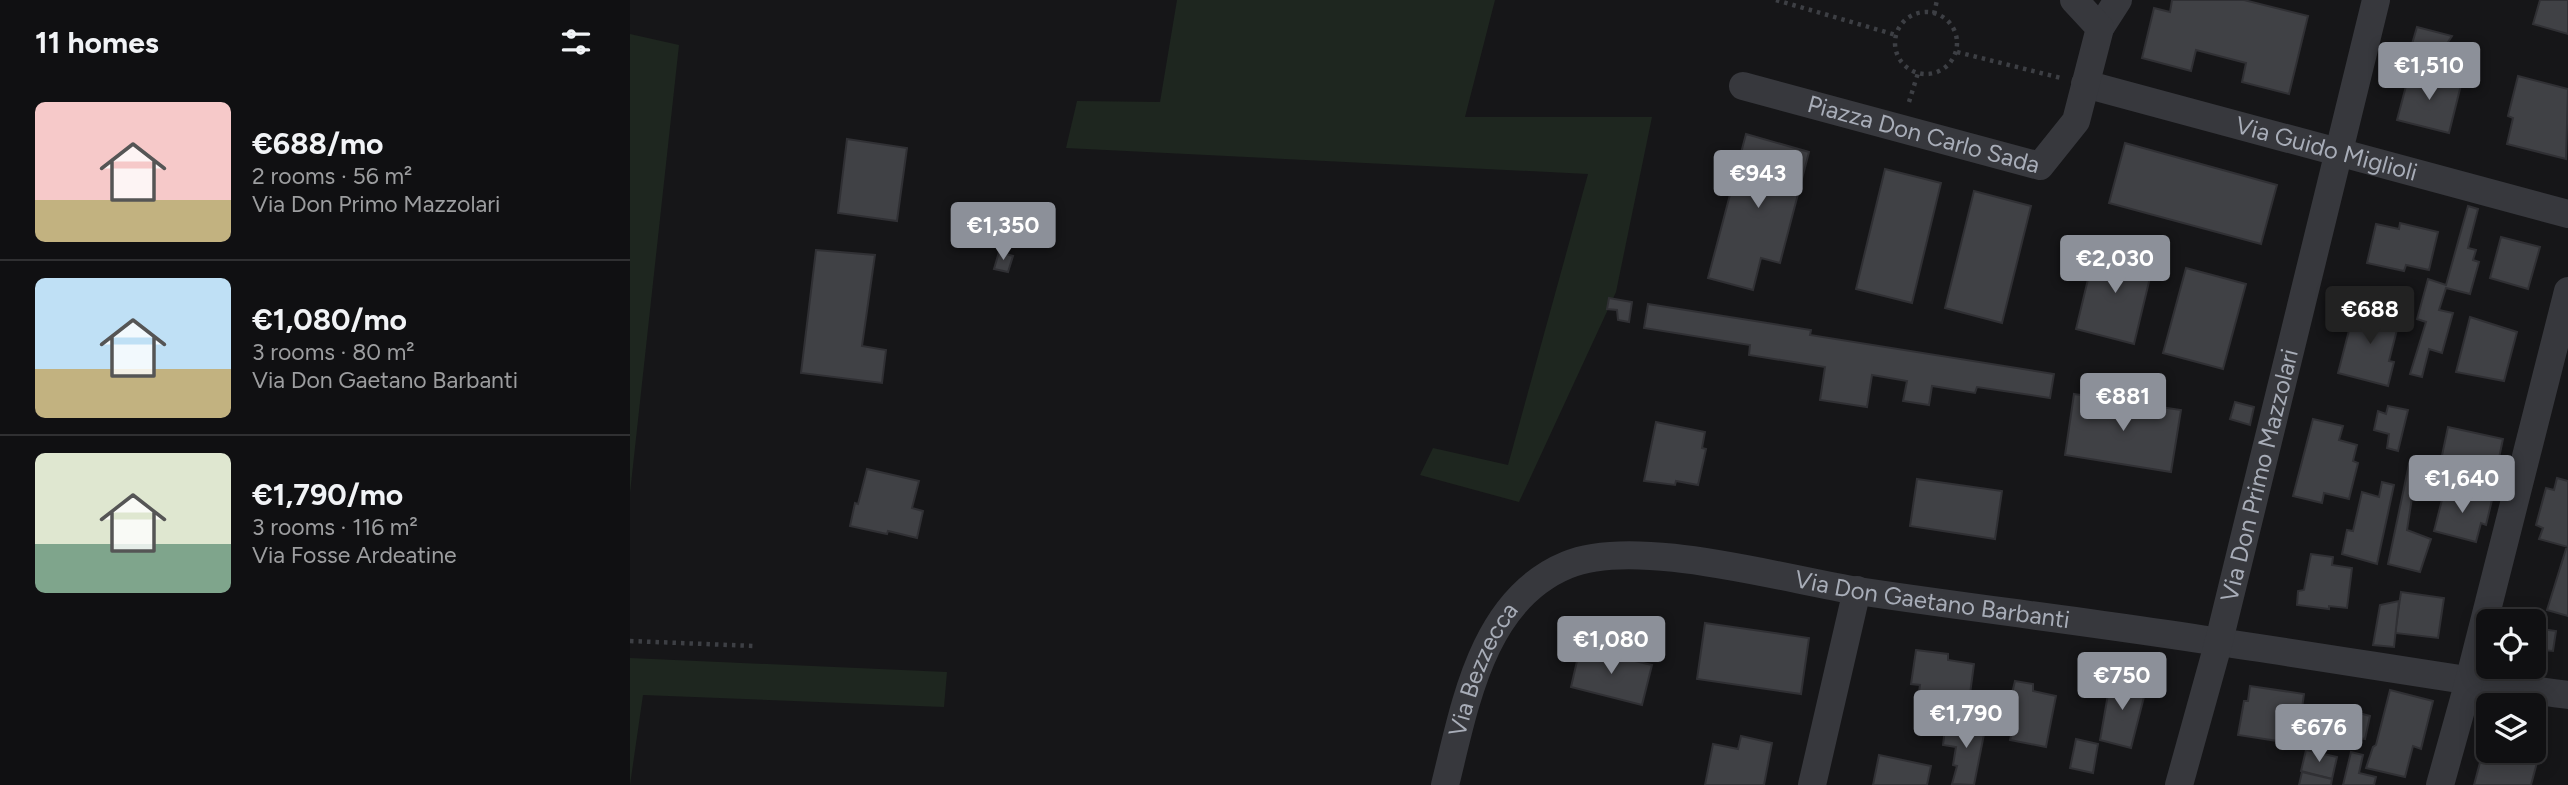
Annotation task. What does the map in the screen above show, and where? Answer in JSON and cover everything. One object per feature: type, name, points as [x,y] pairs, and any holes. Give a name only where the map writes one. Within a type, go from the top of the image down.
[{"type":"street","points":[[2074,0],[2100,28]]},
{"type":"street","name":"Piazza Don Carlo Sada","points":[[1743,86],[2040,166],[2076,121],[2100,28],[2118,0]]},
{"type":"street","name":"Via Don Primo Mazzolari","points":[[2179,785],[2219,641],[2376,0]]},
{"type":"street","name":"Via Guido Miglioli","points":[[2085,84],[2568,214]]},
{"type":"street","points":[[2440,785],[2568,291]]},
{"type":"street","name":"Via Don Gaetano Barbanti","points":[[1550,573],[1586,558],[1625,555],[1700,562],[1857,590],[2219,641],[2568,695]]},
{"type":"street","name":"Via Bezzecca","points":[[1444,785],[1458,732],[1489,640],[1501,618],[1516,600],[1532,584],[1550,573]]},
{"type":"street","points":[[1812,785],[1857,590]]},
{"type":"path","points":[[1776,0],[1896,35]]},
{"type":"path","points":[[1934,14],[1937,0]]},
{"type":"path","points":[[1926,12],[1934,14],[1941,16],[1953,27],[1958,43],[1957,52],[1954,59],[1942,70],[1927,75],[1911,71],[1899,60],[1896,35],[1910,16],[1926,12]]},
{"type":"path","points":[[1957,52],[2085,84]]},
{"type":"path","points":[[630,641],[755,646]]},
{"type":"shaded area","points":[[1177,0],[1495,0],[1465,117],[1652,117],[1616,292],[1519,502],[1420,475],[1433,448],[1508,465],[1588,174],[1066,148],[1077,101],[1160,102]]},
{"type":"shaded area","points":[[630,34],[679,45],[630,493]]},
{"type":"shaded area","points":[[630,658],[947,672],[944,707],[643,695],[630,785]]},
{"type":"building","points":[[2172,0],[2244,0],[2308,16],[2289,94],[2242,82],[2246,63],[2196,50],[2191,71],[2142,58],[2154,8],[2170,12]]},
{"type":"building","points":[[2540,0],[2568,0],[2568,34],[2533,24]]},
{"type":"building","points":[[2417,27],[2452,36],[2437,56],[2410,51]]},
{"type":"building","points":[[2410,71],[2461,85],[2449,133],[2397,120]]},
{"type":"building","points":[[2518,76],[2568,89],[2566,159],[2507,144],[2513,118],[2508,116]]},
{"type":"building","points":[[1746,134],[1809,152],[1780,263],[1761,258],[1753,290],[1708,278]]},
{"type":"building","points":[[847,139],[907,148],[897,221],[838,213]]},
{"type":"building","points":[[2125,143],[2277,185],[2261,244],[2109,203]]},
{"type":"building","points":[[1885,169],[1941,183],[1912,303],[1856,289]]},
{"type":"building","points":[[1974,191],[2031,206],[2002,323],[1945,308]]},
{"type":"building","points":[[2468,206],[2478,209],[2468,248],[2476,250],[2473,260],[2479,262],[2470,294],[2446,288],[2439,310],[2453,313],[2442,353],[2429,349],[2422,377],[2410,374],[2426,322],[2417,319],[2428,279],[2446,285]]},
{"type":"building","points":[[2400,223],[2438,232],[2429,270],[2406,265],[2404,271],[2367,263],[2376,224],[2399,229]]},
{"type":"building","points":[[2501,237],[2540,247],[2528,289],[2490,278]]},
{"type":"building","points":[[2096,246],[2154,261],[2134,344],[2076,329]]},
{"type":"building","points":[[816,250],[875,255],[862,346],[886,350],[882,383],[801,373]]},
{"type":"building","points":[[999,252],[1013,256],[1008,272],[994,269]]},
{"type":"building","points":[[2186,268],[2246,284],[2223,369],[2163,353]]},
{"type":"building","points":[[1609,298],[1632,302],[1629,322],[1618,320],[1617,310],[1607,309]]},
{"type":"building","points":[[1648,304],[1811,330],[1810,335],[2054,374],[2050,398],[1977,387],[1975,393],[1932,386],[1929,405],[1903,401],[1907,381],[1872,375],[1867,407],[1820,400],[1825,367],[1749,355],[1750,345],[1644,328]]},
{"type":"building","points":[[2355,307],[2379,313],[2380,309],[2401,314],[2389,361],[2394,362],[2388,386],[2338,373]]},
{"type":"building","points":[[2470,317],[2517,332],[2504,381],[2456,372]]},
{"type":"building","points":[[2074,394],[2181,410],[2171,472],[2065,455]]},
{"type":"building","points":[[2235,402],[2254,407],[2250,425],[2230,419]]},
{"type":"building","points":[[2388,406],[2408,410],[2398,451],[2387,448],[2389,434],[2374,430],[2378,411],[2386,414]]},
{"type":"building","points":[[2313,419],[2343,426],[2339,440],[2357,445],[2353,461],[2358,463],[2349,499],[2324,493],[2322,503],[2293,496]]},
{"type":"building","points":[[1656,422],[1705,432],[1702,448],[1706,449],[1698,485],[1676,481],[1675,485],[1644,481]]},
{"type":"building","points":[[2448,427],[2503,439],[2495,477],[2440,465]]},
{"type":"building","points":[[2409,464],[2432,469],[2429,488],[2414,485],[2407,530],[2431,539],[2420,572],[2388,564]]},
{"type":"building","points":[[867,469],[919,481],[912,508],[923,511],[917,538],[850,526]]},
{"type":"building","points":[[2557,478],[2568,481],[2568,547],[2539,539],[2543,528],[2536,525],[2546,488],[2554,490]]},
{"type":"building","points":[[1917,479],[2002,491],[1995,539],[1910,526]]},
{"type":"building","points":[[2382,482],[2394,485],[2377,564],[2342,554],[2347,530],[2353,531],[2362,492],[2379,497]]},
{"type":"building","points":[[2445,488],[2492,500],[2486,525],[2481,523],[2476,542],[2434,531]]},
{"type":"building","points":[[2568,549],[2568,616],[2547,610]]},
{"type":"building","points":[[2311,554],[2333,557],[2332,565],[2352,568],[2347,608],[2297,605],[2298,591],[2304,590]]},
{"type":"building","points":[[2401,592],[2444,598],[2438,638],[2395,633]]},
{"type":"building","points":[[2399,601],[2394,647],[2373,645],[2380,605]]},
{"type":"building","points":[[1705,623],[1809,638],[1801,694],[1697,679]]},
{"type":"building","points":[[2546,630],[2556,631],[2553,651],[2546,650]]},
{"type":"building","points":[[1580,648],[1652,665],[1642,705],[1571,687]]},
{"type":"building","points":[[1916,650],[1948,654],[1948,660],[1974,664],[1968,709],[1941,705],[1941,710],[1917,707],[1920,685],[1911,684]]},
{"type":"building","points":[[2111,677],[2147,685],[2131,748],[2100,740]]},
{"type":"building","points":[[2015,681],[2033,684],[2033,691],[2056,696],[2046,747],[2010,740],[2016,714],[2008,710]]},
{"type":"building","points":[[2250,686],[2304,694],[2297,744],[2238,735],[2244,701],[2248,701]]},
{"type":"building","points":[[2390,690],[2433,701],[2421,749],[2413,746],[2405,777],[2366,768],[2376,745]]},
{"type":"building","points":[[2359,713],[2370,716],[2365,739],[2354,737]]},
{"type":"building","points":[[1960,719],[1986,724],[1974,785],[1952,784],[1957,766],[1953,765],[1956,747],[1943,745],[1945,729],[1957,731]]},
{"type":"building","points":[[1741,736],[1772,743],[1764,785],[1705,785],[1713,744],[1738,749]]},
{"type":"building","points":[[2076,739],[2098,744],[2093,773],[2070,768]]},
{"type":"building","points":[[2306,750],[2337,757],[2332,779],[2301,771]]},
{"type":"building","points":[[2351,752],[2363,755],[2359,773],[2376,777],[2374,785],[2343,785]]},
{"type":"building","points":[[1879,755],[1931,766],[1927,785],[1873,785]]},
{"type":"building","points":[[2480,763],[2537,763],[2531,785],[2474,785]]},
{"type":"building","points":[[2302,772],[2332,779],[2331,785],[2299,785]]}]
